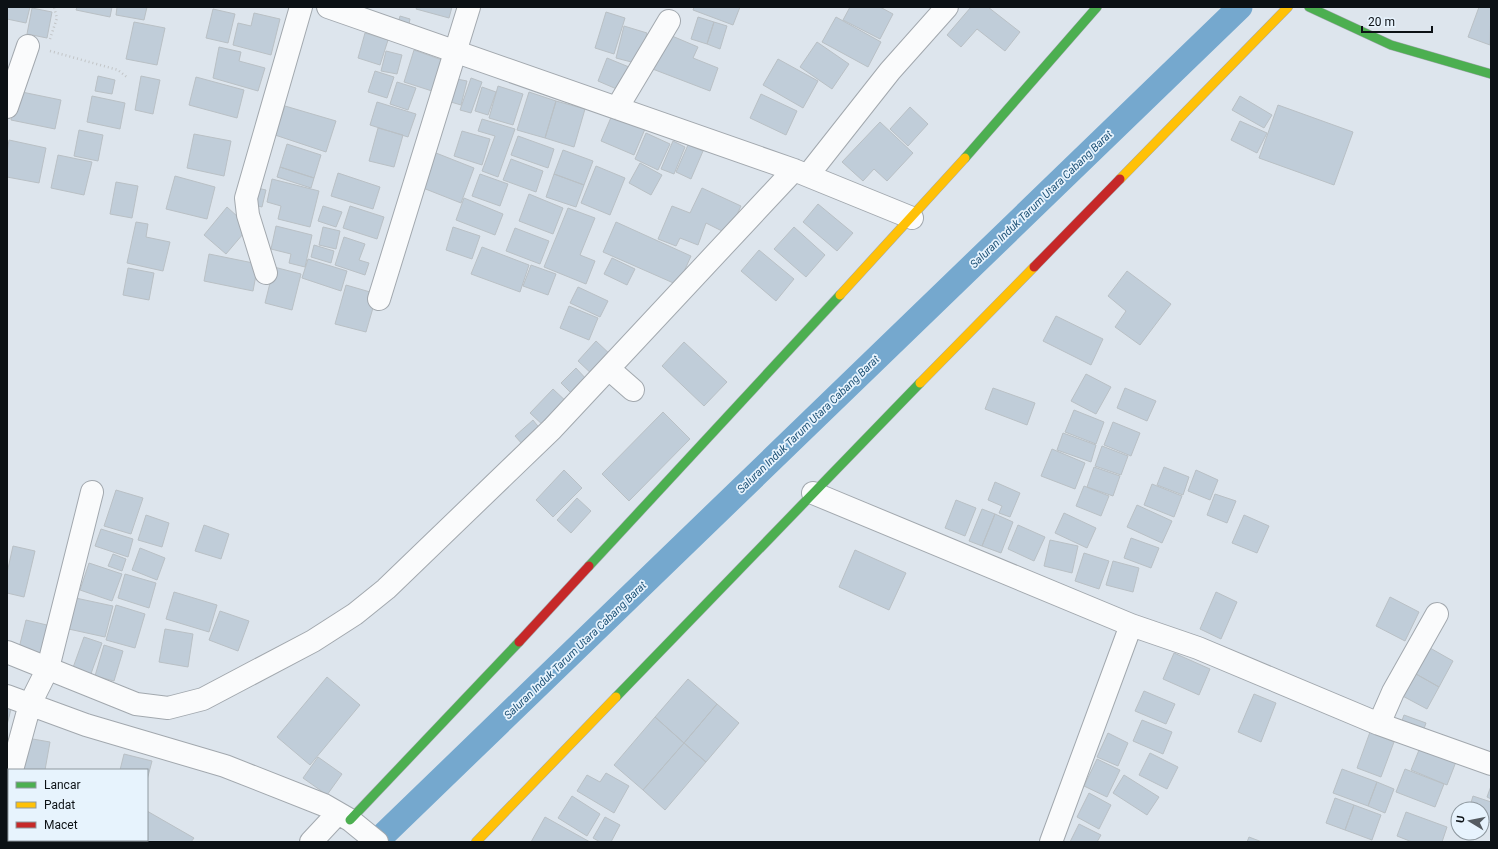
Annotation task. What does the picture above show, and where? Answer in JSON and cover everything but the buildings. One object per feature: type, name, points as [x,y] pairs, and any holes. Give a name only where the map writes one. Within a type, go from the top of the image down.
[{"type":"street","points":[[266,273],[248,215],[246,198],[300,7]]},
{"type":"street","points":[[328,7],[456,50],[801,172],[912,218]]},
{"type":"street","points":[[379,299],[469,7]]},
{"type":"street","points":[[7,696],[32,701],[86,725],[132,722],[168,708],[203,699],[313,641],[355,614],[386,589],[541,440],[620,379],[947,7]]},
{"type":"street","points":[[311,842],[344,816],[447,719],[912,218],[1097,7]]},
{"type":"street","points":[[476,842],[813,493],[1288,7]]},
{"type":"street","points":[[1309,7],[1390,45],[1491,74]]},
{"type":"street","points":[[618,108],[669,21]]},
{"type":"street","points":[[7,107],[28,46]]},
{"type":"street","points":[[12,769],[32,701],[46,671],[92,492]]},
{"type":"street","points":[[813,493],[1131,625],[1198,648],[1379,724],[1491,764]]},
{"type":"street","points":[[1379,724],[1393,692],[1437,614]]},
{"type":"street","points":[[1051,842],[1131,625]]},
{"type":"street","points":[[7,652],[46,671],[132,722],[225,766],[324,805],[344,816],[378,842]]},
{"type":"path","points":[[54,7],[57,18],[47,51],[112,67],[128,78]]},
{"type":"waterway","name":"Saluran Induk Tarum Utara Cabang Barat","points":[[376,842],[1240,7]]},
{"type":"traffic: fast","points":[[965,158],[1097,7]]},
{"type":"traffic: fast","points":[[1309,7],[1391,45],[1491,74]]},
{"type":"traffic: fast","points":[[589,566],[840,295]]},
{"type":"traffic: fast","points":[[616,697],[920,383]]},
{"type":"traffic: fast","points":[[350,820],[519,642]]},
{"type":"traffic: slow","points":[[1120,179],[1288,7]]},
{"type":"traffic: slow","points":[[840,295],[965,158]]},
{"type":"traffic: slow","points":[[920,383],[1034,267]]},
{"type":"traffic: slow","points":[[476,842],[616,697]]},
{"type":"traffic: jam","points":[[1034,267],[1120,179]]},
{"type":"traffic: jam","points":[[519,642],[589,566]]}]
